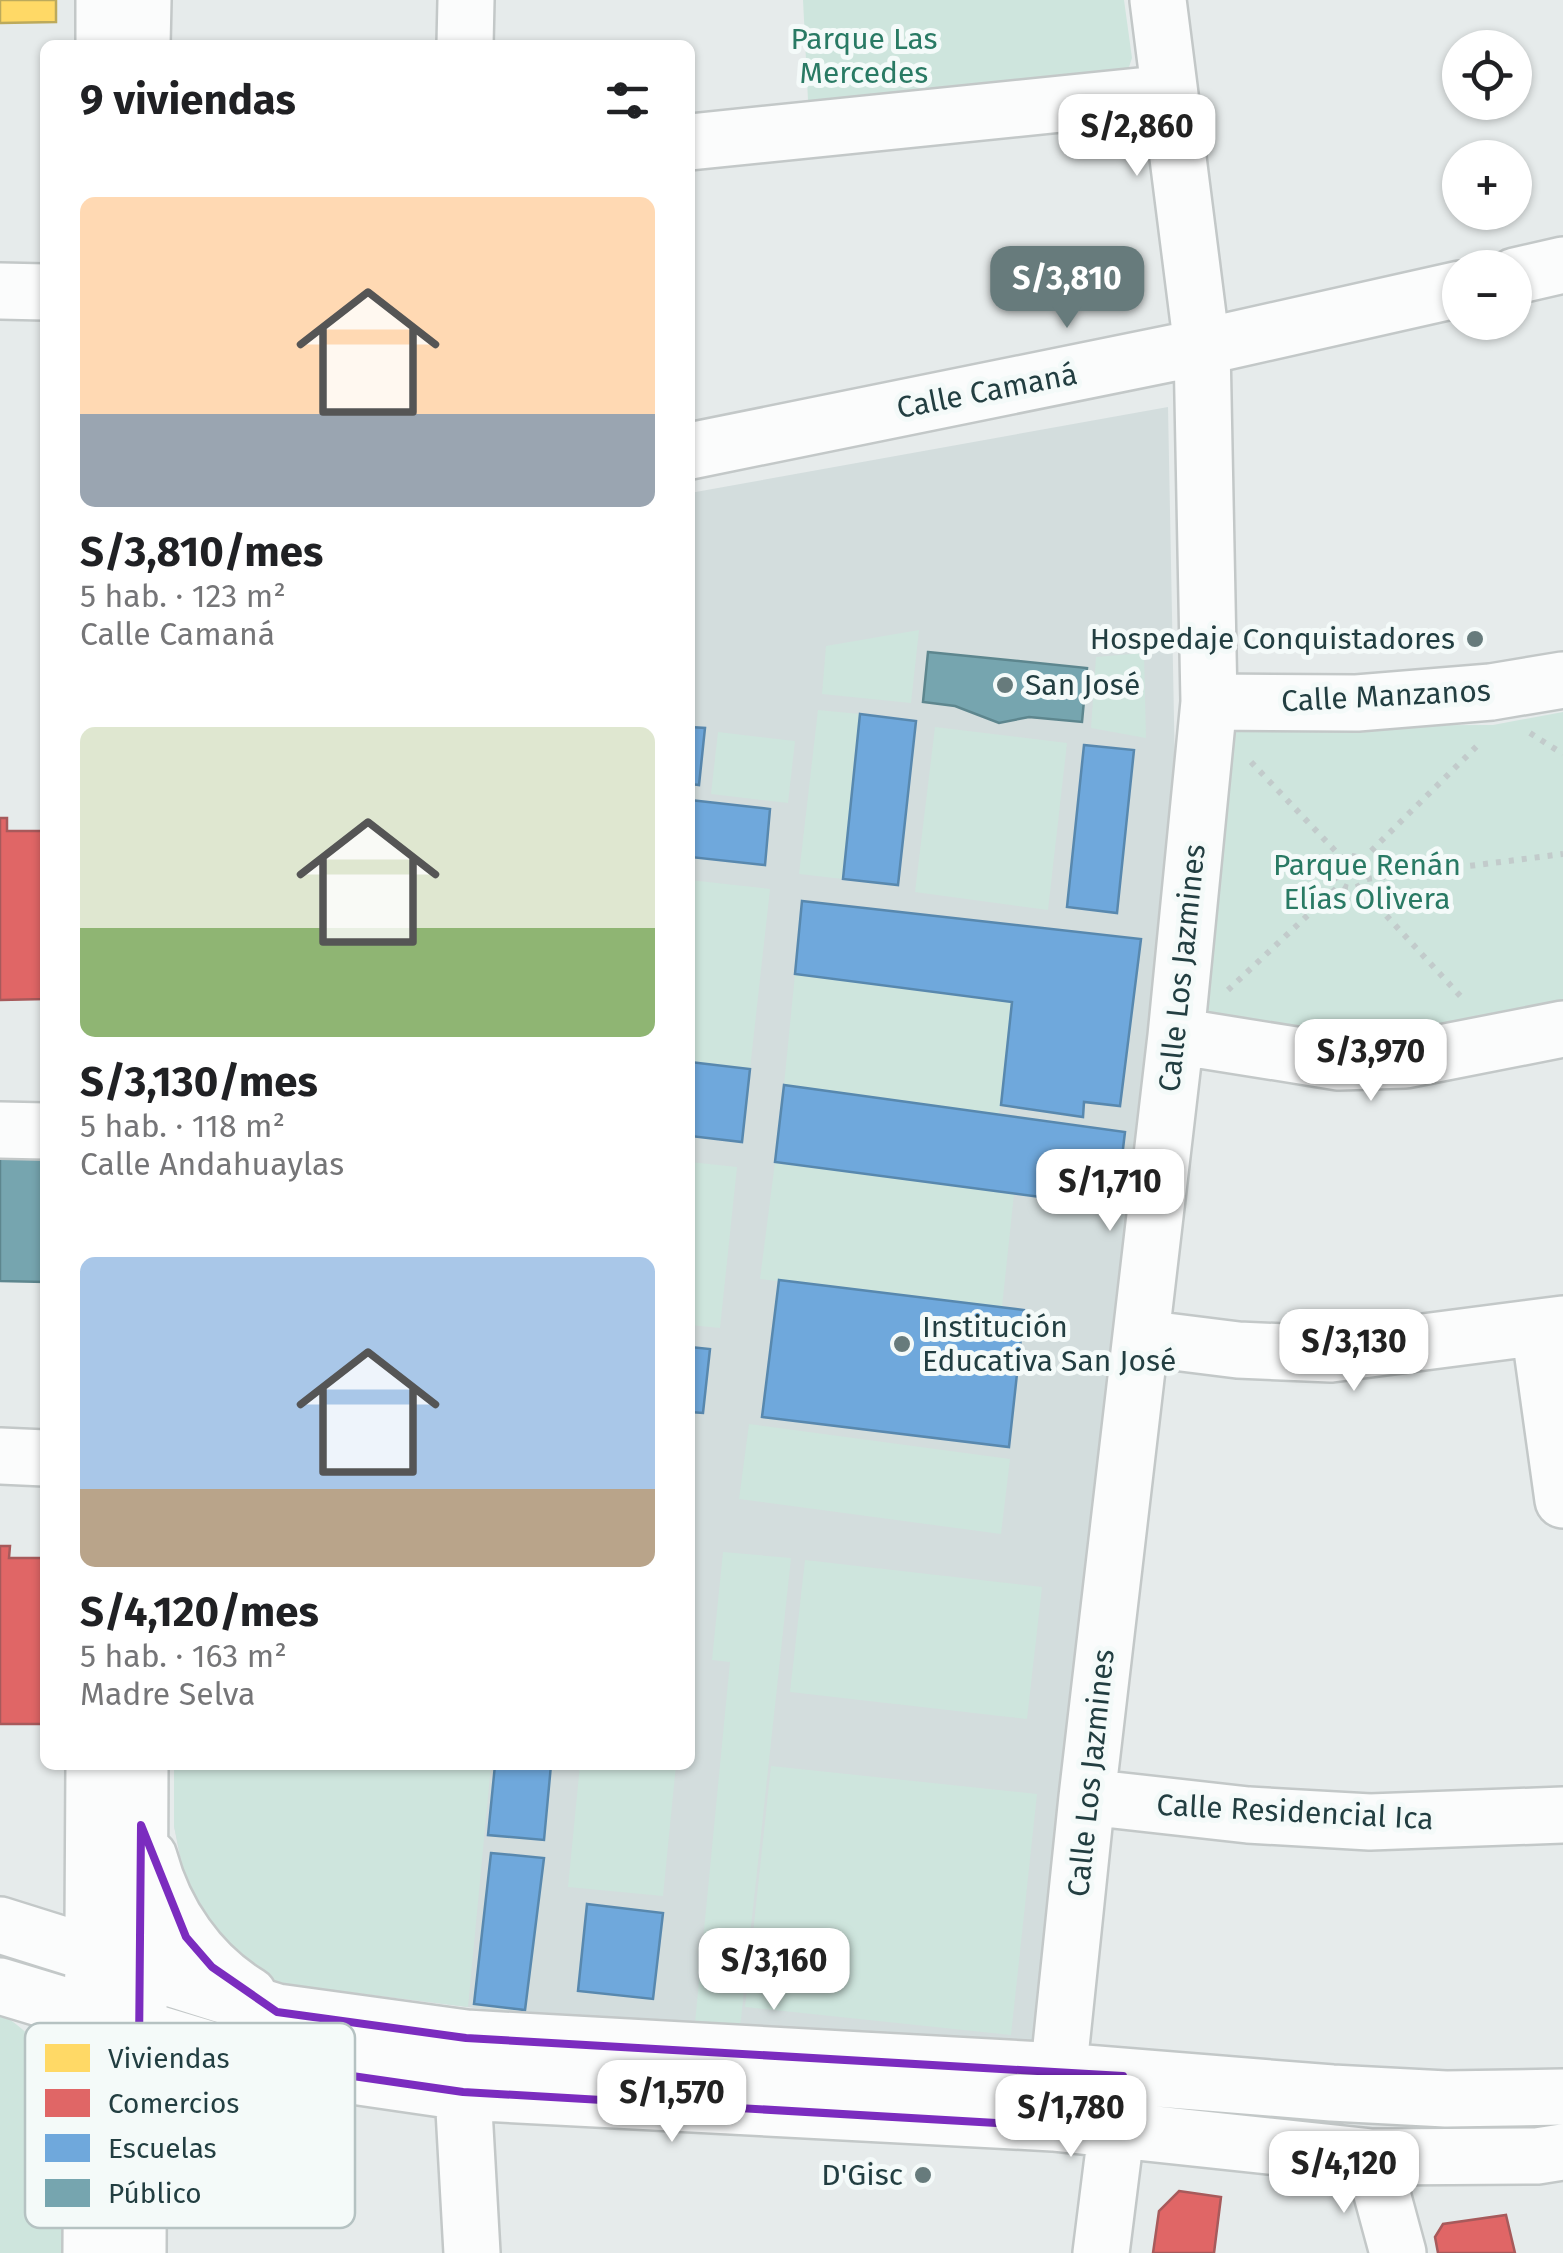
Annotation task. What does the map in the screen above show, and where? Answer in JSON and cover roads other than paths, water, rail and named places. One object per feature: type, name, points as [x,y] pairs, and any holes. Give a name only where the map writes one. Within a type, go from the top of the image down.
[{"type":"street","points":[[104,0],[104,40]]},
{"type":"street","points":[[142,40],[143,0]]},
{"type":"street","points":[[465,40],[466,0]]},
{"type":"street","name":"Calle Los Jazmines","points":[[1056,2097],[1176,1036],[1209,702],[1202,347],[1158,0]]},
{"type":"street","points":[[695,141],[1168,94]]},
{"type":"street","points":[[1532,272],[1563,266]]},
{"type":"street","points":[[0,292],[40,292]]},
{"type":"street","name":"Calle Camaná","points":[[695,450],[1202,347],[1442,293]]},
{"type":"street","name":"Calle Manzanos","points":[[1209,702],[1357,703],[1491,692],[1563,680]]},
{"type":"street","points":[[1176,1036],[1340,1062],[1406,1060],[1563,1029]]},
{"type":"street","points":[[0,1130],[40,1131]]},
{"type":"street","points":[[1142,1338],[1238,1350],[1331,1354],[1551,1326],[1563,1500]]},
{"type":"street","points":[[0,1456],[40,1458]]},
{"type":"street","points":[[4,1926],[40,1906],[74,1876],[109,1800],[136,1770]]},
{"type":"street","name":"Calle Residencial Ica","points":[[1087,1798],[1248,1815],[1370,1822],[1563,1815]]},
{"type":"street","points":[[109,1800],[115,2021]]},
{"type":"street","points":[[109,1800],[154,1873],[186,1937],[212,1967],[277,2012]]},
{"type":"street","points":[[4,1926],[277,2012],[466,2038],[1056,2097],[1118,2130],[1372,2157],[1538,2156],[1563,2152]]},
{"type":"street","points":[[0,1986],[122,2023]]},
{"type":"street","points":[[0,1997],[44,2023]]},
{"type":"street","points":[[466,2038],[463,2092],[472,2253]]},
{"type":"street","points":[[355,2076],[463,2092],[1056,2097],[1123,2076],[1446,2099],[1563,2096]]},
{"type":"street","points":[[1101,2253],[1123,2076]]},
{"type":"street","points":[[1372,2157],[1398,2253]]},
{"type":"street","points":[[91,2228],[91,2253]]},
{"type":"place","name":"Hospedaje Conquistadores","points":[[1475,639]]},
{"type":"place","name":"San José","points":[[1005,685]]},
{"type":"place","name":"Institución Educativa San José","points":[[902,1344]]},
{"type":"place","name":"D'Gisc","points":[[923,2175]]},
{"type":"park label","name":"Parque Las Mercedes","points":[[864,56]]},
{"type":"park label","name":"Parque Renán Elías Olivera","points":[[1367,882]]}]
